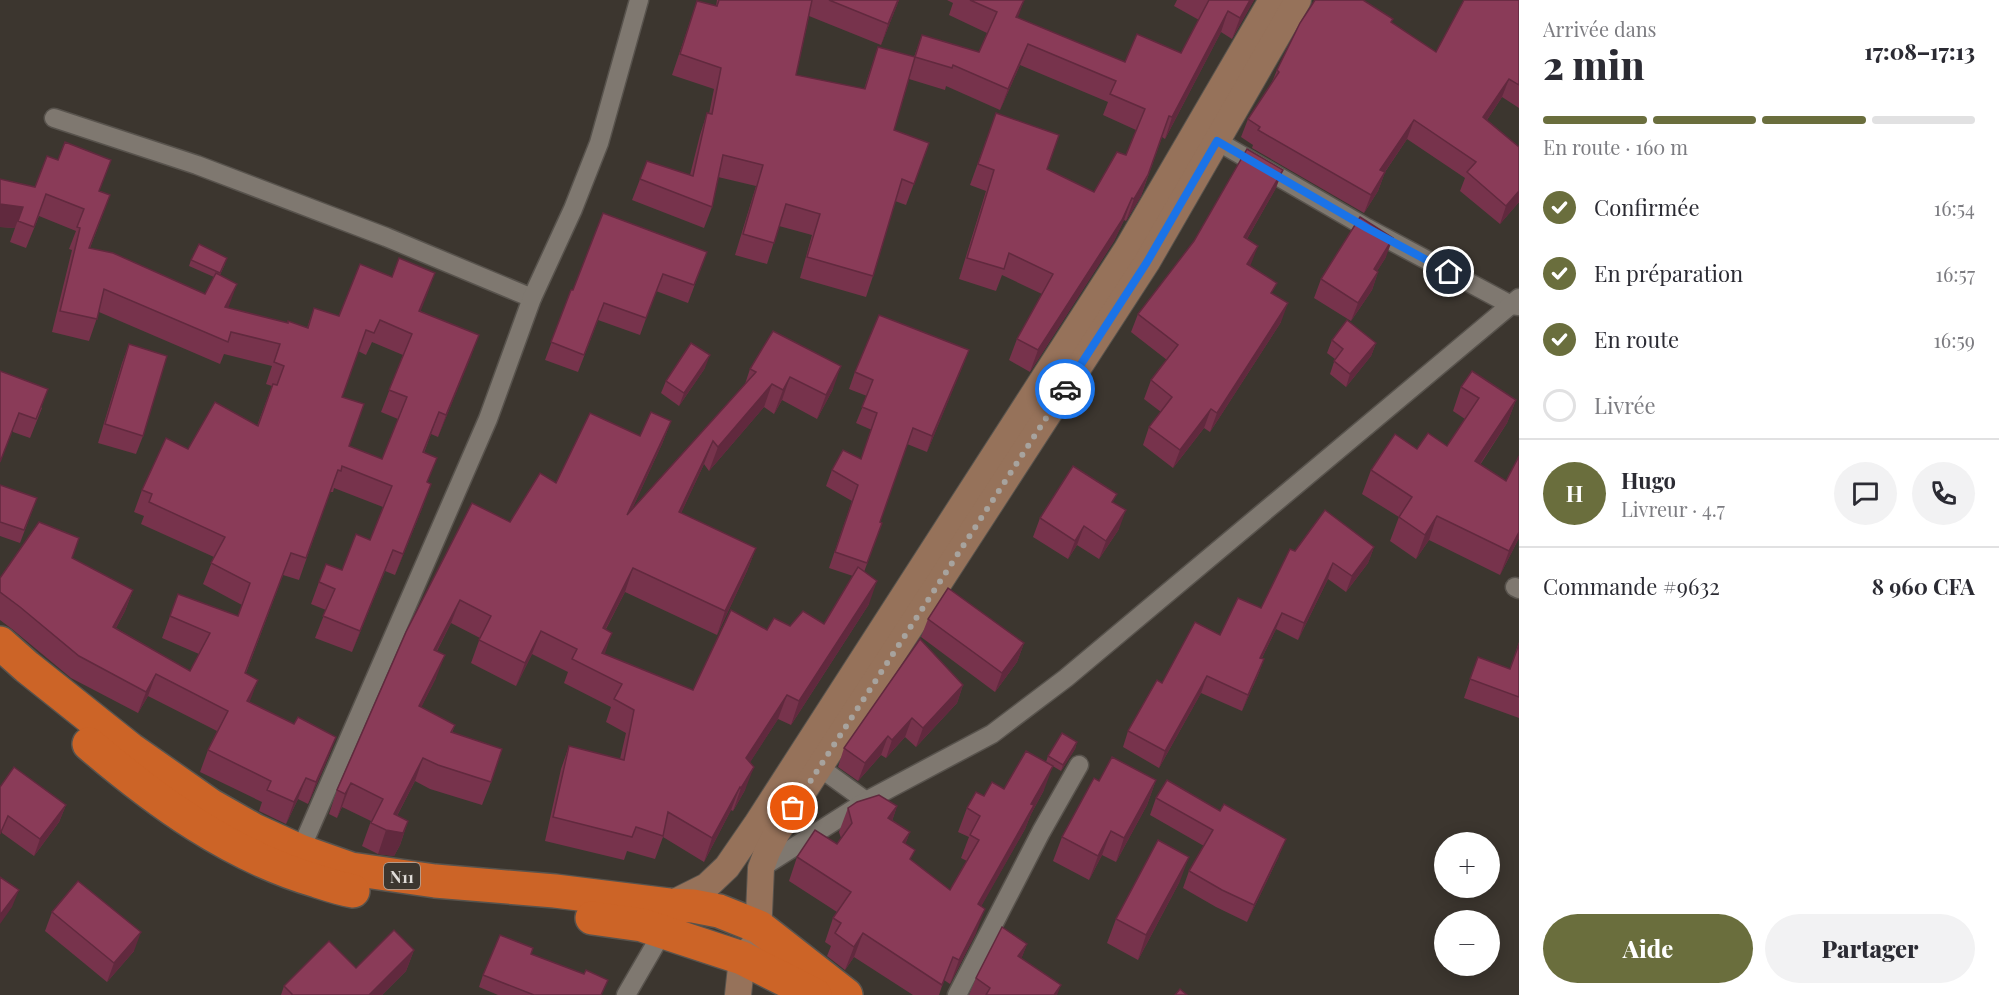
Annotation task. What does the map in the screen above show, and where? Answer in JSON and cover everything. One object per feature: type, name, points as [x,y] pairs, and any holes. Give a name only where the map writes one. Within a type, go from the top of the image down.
[{"type":"highway","name":"N11","points":[[0,643],[130,749],[210,805],[254,830],[295,862]]},
{"type":"highway","name":"N11","points":[[0,666],[116,767],[197,826],[241,851],[295,862],[435,881],[555,891],[665,924],[742,958],[815,995]]},
{"type":"highway","name":"N11","points":[[665,924],[693,906],[719,911],[759,927],[846,995]]},
{"type":"street","points":[[295,862],[488,418],[532,298],[573,209],[599,143],[639,0]]},
{"type":"street","points":[[626,995],[665,924],[688,897],[707,886],[727,867],[756,825],[1127,249],[1272,0]]},
{"type":"street","points":[[738,995],[742,958],[755,944],[759,927],[761,868],[766,852],[776,834],[1147,262],[1298,0]]},
{"type":"street","points":[[54,118],[197,165],[386,237],[532,298]]},
{"type":"street","points":[[761,868],[866,801],[992,734],[1066,678],[1516,303],[1367,228],[1217,141]]},
{"type":"street","points":[[957,995],[1041,832],[1079,765]]},
{"type":"street","points":[[819,767],[866,801]]},
{"type":"building","points":[[719,0],[812,0],[796,75],[865,89],[878,47],[915,57],[894,130],[929,143],[914,184],[902,179],[873,276],[807,257],[820,214],[786,204],[774,243],[743,234],[763,165],[723,155],[712,207],[640,179],[647,161],[693,176],[707,113],[712,114],[721,68],[680,54],[697,1],[717,6]]},
{"type":"building","points":[[829,0],[898,0],[888,24]]},
{"type":"building","points":[[970,0],[1024,0],[1016,17],[1125,62],[1137,34],[1181,53],[1209,0],[1250,0],[1240,18],[1228,11],[1172,117],[1169,116],[1148,175],[1134,199],[1132,198],[1122,220],[1038,350],[1017,339],[1053,274],[1009,253],[1004,269],[967,258],[994,170],[978,164],[996,113],[1059,135],[1047,169],[1094,192],[1117,152],[1126,155],[1145,109],[1110,94],[1116,81],[1028,44],[1008,89],[953,65],[952,68],[915,57],[922,35],[979,52],[997,12]]},
{"type":"building","points":[[1315,0],[1363,0],[1393,19],[1391,22],[1436,52],[1464,0],[1519,0],[1519,85],[1509,79],[1483,117],[1519,147],[1519,191],[1506,206],[1467,172],[1476,162],[1414,120],[1380,170],[1385,172],[1371,195],[1258,130],[1260,127],[1248,119],[1279,72],[1277,70],[1300,23]]},
{"type":"building","points":[[65,142],[111,160],[99,191],[110,195],[89,248],[113,253],[205,294],[216,273],[237,284],[225,307],[288,323],[288,321],[308,328],[314,308],[339,316],[360,264],[392,277],[399,258],[435,273],[419,311],[479,335],[446,415],[439,412],[423,452],[437,458],[427,482],[431,484],[403,554],[393,550],[360,631],[323,616],[335,589],[319,582],[326,564],[342,570],[356,534],[370,540],[392,486],[342,466],[341,471],[338,470],[306,558],[291,553],[245,673],[258,680],[247,701],[294,724],[298,717],[336,737],[316,782],[306,778],[294,802],[267,790],[271,781],[208,750],[228,711],[156,674],[146,692],[79,656],[0,592],[0,578],[39,522],[79,538],[72,558],[133,590],[113,627],[190,671],[210,633],[170,616],[178,594],[238,616],[250,583],[211,563],[225,537],[149,502],[152,494],[142,490],[166,438],[188,449],[215,402],[258,426],[273,384],[277,385],[284,366],[274,362],[280,344],[231,332],[228,342],[104,289],[97,319],[60,311],[80,228],[77,227],[84,209],[46,194],[34,227],[18,221],[23,207],[0,204],[0,179],[35,187],[47,156],[58,160]],"holes":[[[380,320],[412,334],[389,390],[407,397],[382,459],[349,446],[364,404],[342,397],[366,330],[374,333]]]},
{"type":"building","points":[[1247,149],[1283,170],[1244,237],[1258,246],[1247,264],[1277,283],[1271,293],[1288,303],[1217,413],[1211,409],[1180,450],[1149,427],[1172,397],[1151,380],[1178,345],[1138,314],[1194,241]]},
{"type":"building","points":[[603,213],[707,252],[694,285],[663,274],[646,318],[604,303],[584,355],[551,342]]},
{"type":"building","points":[[1360,217],[1393,238],[1374,269],[1378,272],[1358,303],[1321,279]]},
{"type":"building","points":[[199,244],[227,258],[220,273],[191,260]]},
{"type":"building","points":[[879,315],[969,350],[932,436],[913,428],[867,563],[835,552],[858,485],[832,470],[843,450],[861,459],[877,413],[862,407],[873,380],[855,372]]},
{"type":"building","points":[[1347,320],[1376,343],[1350,374],[1334,361],[1343,349],[1332,340]]},
{"type":"building","points":[[773,331],[841,366],[826,395],[790,377],[783,390],[772,384],[718,447],[713,441],[679,512],[756,548],[725,611],[633,568],[603,628],[612,633],[602,653],[693,690],[731,610],[767,630],[774,618],[790,626],[803,611],[824,624],[858,567],[877,581],[799,701],[787,695],[746,758],[754,767],[740,787],[712,838],[668,812],[663,836],[636,827],[632,837],[553,817],[569,746],[624,760],[634,710],[614,699],[622,684],[572,659],[577,649],[541,631],[525,663],[479,640],[491,616],[460,600],[434,650],[445,655],[419,706],[455,725],[451,732],[502,749],[491,782],[423,758],[394,814],[408,821],[403,833],[386,830],[371,823],[383,799],[351,783],[345,794],[337,790],[406,632],[472,503],[510,522],[540,473],[556,483],[590,413],[640,436],[651,412],[671,421],[627,515],[756,372],[750,369]]},
{"type":"building","points":[[691,343],[710,355],[684,393],[666,381]]},
{"type":"building","points":[[129,344],[167,356],[143,436],[105,424]]},
{"type":"building","points":[[0,371],[48,389],[36,419],[19,413],[0,462]]},
{"type":"building","points":[[1472,371],[1516,400],[1475,461],[1506,481],[1519,456],[1519,532],[1509,551],[1437,516],[1425,535],[1399,517],[1412,497],[1371,470],[1395,434],[1417,449],[1428,433],[1447,446],[1479,398],[1461,387]]},
{"type":"building","points":[[1073,466],[1117,494],[1112,502],[1126,510],[1106,541],[1084,526],[1075,541],[1040,518]]},
{"type":"building","points":[[0,485],[37,498],[24,530],[0,522]]},
{"type":"building","points":[[1325,510],[1374,547],[1352,576],[1333,563],[1304,623],[1282,613],[1260,658],[1264,659],[1248,695],[1207,676],[1165,751],[1128,731],[1157,680],[1162,683],[1195,622],[1220,635],[1238,598],[1261,608],[1290,549],[1295,551]]},
{"type":"building","points":[[948,588],[1024,643],[1002,673],[928,619]]},
{"type":"building","points":[[920,639],[963,685],[923,728],[912,718],[892,740],[888,736],[865,763],[844,748]]},
{"type":"building","points":[[1519,644],[1519,697],[1470,679],[1478,657],[1510,669]]},
{"type":"building","points":[[1062,733],[1077,742],[1063,765],[1048,756]]},
{"type":"building","points":[[1026,751],[1053,766],[1031,804],[1034,805],[978,904],[985,909],[959,960],[953,957],[942,985],[863,933],[854,947],[835,933],[841,923],[833,918],[851,892],[797,857],[815,830],[837,844],[852,823],[848,808],[857,802],[879,795],[897,806],[888,818],[910,832],[903,842],[915,850],[910,859],[950,890],[979,840],[970,835],[980,816],[967,808],[976,792],[984,796],[992,782],[1004,789]]},
{"type":"building","points":[[1112,757],[1156,780],[1124,838],[1111,831],[1098,856],[1062,837],[1094,778],[1099,781]]},
{"type":"building","points":[[14,767],[66,805],[40,839],[8,816],[0,834],[0,787]]},
{"type":"building","points":[[1167,780],[1220,811],[1224,804],[1286,839],[1254,905],[1189,871],[1213,830],[1156,798]]},
{"type":"building","points":[[1158,840],[1189,857],[1146,935],[1116,919]]},
{"type":"building","points":[[0,877],[19,890],[0,915]]},
{"type":"building","points":[[78,881],[141,932],[114,963],[52,912]]},
{"type":"building","points":[[1002,927],[1027,944],[1018,956],[1061,985],[1054,995],[986,995],[990,988],[976,978]]},
{"type":"building","points":[[394,930],[414,950],[369,995],[292,995],[284,986],[329,941],[356,968]]},
{"type":"building","points":[[500,935],[533,948],[531,954],[584,974],[586,970],[608,980],[601,995],[534,995],[483,975]]},
{"type":"building","points":[[1180,989],[1187,995],[1175,995]]},
{"type":"way so far","points":[[793,808],[1065,389]]},
{"type":"route","points":[[1065,389],[1147,262],[1217,141],[1367,228],[1449,272]]}]
